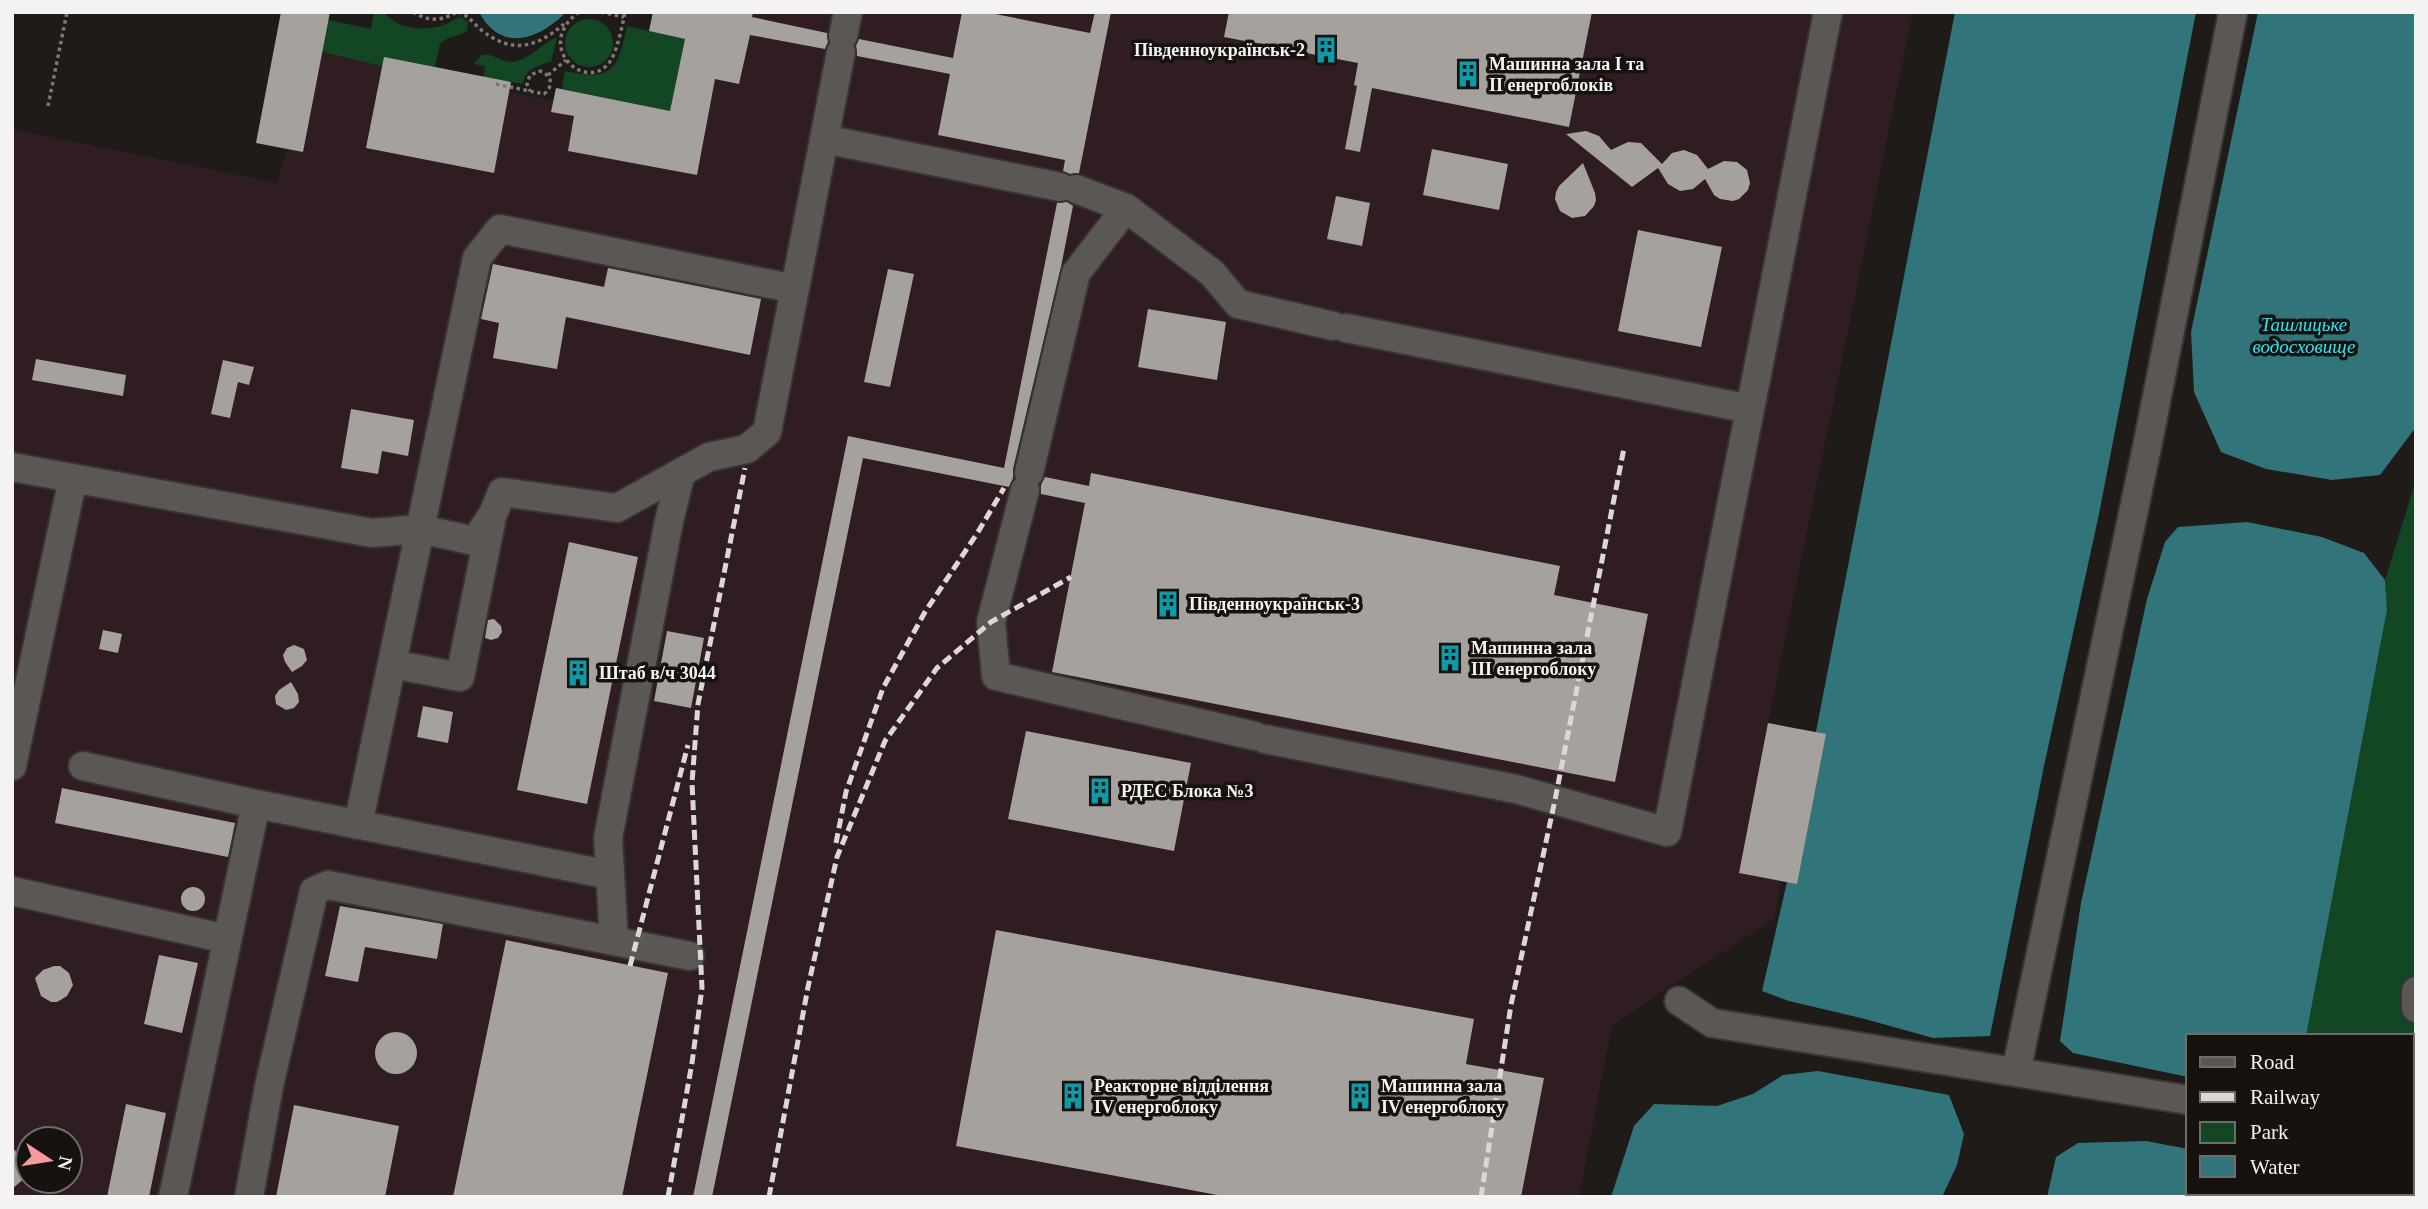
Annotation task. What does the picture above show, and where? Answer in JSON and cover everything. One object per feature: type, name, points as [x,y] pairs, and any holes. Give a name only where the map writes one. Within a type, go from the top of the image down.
[{"type":"street","points":[[1126,208],[1076,273],[991,622],[996,676],[1260,737],[1516,789],[1667,832],[1828,12]]},
{"type":"street","points":[[2016,1072],[2148,442],[2233,12]]},
{"type":"street","points":[[392,664],[460,677],[493,514],[502,492],[617,508],[709,457],[747,449],[768,432],[844,34]]},
{"type":"street","points":[[824,139],[1068,188],[1126,208],[1212,273],[1238,304],[1339,327],[1750,409]]},
{"type":"street","points":[[358,825],[477,258],[500,229],[795,289]]},
{"type":"street","points":[[12,467],[372,533],[420,529],[475,541],[493,514]]},
{"type":"street","points":[[614,941],[608,838],[669,521],[681,473]]},
{"type":"street","points":[[12,766],[73,478]]},
{"type":"street","points":[[83,766],[256,804],[610,875]]},
{"type":"street","points":[[173,1197],[256,804]]},
{"type":"street","points":[[249,1197],[269,1086],[314,891],[328,885],[690,956]]},
{"type":"street","points":[[12,891],[227,939]]},
{"type":"street","points":[[2416,991],[2416,1008]]},
{"type":"street","points":[[1679,1001],[1712,1023],[2186,1100]]},
{"type":"path","points":[[48,106],[67,12]]},
{"type":"path","points":[[413,12],[440,21],[458,12],[466,15],[496,41],[512,47],[527,45],[579,12]]},
{"type":"path","points":[[564,24],[561,45],[566,60],[571,66],[586,72],[599,71],[611,60],[624,15],[601,12]]},
{"type":"path","points":[[548,75],[566,60]]},
{"type":"path","points":[[496,84],[544,94],[549,90],[551,82],[548,75],[540,71],[530,75],[527,84],[530,91]]},
{"type":"shaded area","points":[[281,12],[330,12],[323,53],[553,101],[556,88],[670,111],[685,39],[649,31],[653,12],[1913,12],[1768,723],[1797,884],[1781,881],[1774,919],[1612,1025],[1579,1197],[12,1197],[12,129],[277,183],[287,149],[256,143]]},
{"type":"green space","points":[[374,12],[384,12],[389,18],[411,28],[436,27],[460,17],[468,22],[467,31],[440,44],[435,67],[382,66],[322,52],[328,20],[371,29]]},
{"type":"green space","points":[[589,19],[606,26],[613,43],[606,60],[589,67],[572,60],[565,43],[572,26]]},
{"type":"green space","points":[[627,26],[685,39],[670,111],[562,89],[565,71],[593,75],[610,69],[620,53]]},
{"type":"green space","points":[[557,37],[551,62],[529,71],[523,84],[484,77],[485,66],[474,64],[482,55],[491,55],[509,62],[519,61]]},
{"type":"green space","points":[[2416,480],[2416,1197],[2264,1197],[2414,1195],[2414,1034],[2306,1034],[2387,610],[2385,580]]},
{"type":"water","points":[[479,12],[564,14],[542,31],[519,38],[497,33]]},
{"type":"water","points":[[1955,12],[2196,12],[2099,514],[2044,766],[1990,1036],[1933,1038],[1789,1001],[1762,991],[1787,882]]},
{"type":"water","name":"Ташлицьке водосховище","points":[[2258,12],[2416,12],[2416,427],[2380,475],[2332,480],[2266,469],[2221,452],[2194,392],[2191,332]]},
{"type":"water","points":[[2247,522],[2322,537],[2364,553],[2385,580],[2387,610],[2306,1034],[2186,1034],[2186,1077],[2073,1053],[2060,1041],[2081,903],[2147,599],[2165,542],[2178,527]]},
{"type":"water","points":[[1818,1071],[1949,1095],[1964,1134],[1957,1165],[1942,1197],[1611,1197],[1634,1126],[1654,1104],[1717,1106],[1753,1094],[1783,1075]]},
{"type":"water","points":[[2146,1141],[2186,1149],[2186,1195],[2264,1197],[2047,1197],[2056,1157],[2078,1143]]},
{"type":"building","points":[[281,12],[330,12],[303,152],[256,143]]},
{"type":"building","points":[[653,12],[753,12],[752,17],[827,33],[828,42],[825,49],[750,35],[739,84],[715,79],[697,175],[568,151],[574,116],[551,112],[556,88],[670,111],[685,39],[649,31]]},
{"type":"building","points":[[962,12],[985,12],[1090,33],[1095,12],[1111,12],[1079,173],[1070,174],[1063,171],[1065,160],[938,135],[950,74],[857,56],[856,46],[859,39],[953,58]]},
{"type":"building","name":"Машинна зала I та II енергоблоків","points":[[1229,12],[1592,12],[1569,127],[1372,88],[1360,152],[1345,149],[1357,86],[1354,85],[1358,63],[1224,37]]},
{"type":"building","points":[[384,57],[511,82],[494,173],[366,148]]},
{"type":"building","points":[[1586,131],[1599,136],[1611,150],[1628,142],[1641,143],[1662,164],[1672,153],[1684,150],[1697,155],[1708,169],[1724,161],[1737,162],[1747,170],[1750,183],[1748,190],[1733,201],[1720,199],[1714,195],[1705,179],[1693,189],[1680,191],[1668,184],[1658,168],[1632,187],[1566,134]]},
{"type":"building","points":[[1432,149],[1508,164],[1499,210],[1423,195]]},
{"type":"building","points":[[1583,163],[1596,200],[1585,216],[1572,218],[1560,211],[1555,199],[1556,192]]},
{"type":"building","points":[[1336,196],[1370,203],[1362,246],[1327,239]]},
{"type":"building","points":[[1067,202],[1073,206],[1061,267],[1009,487],[863,458],[712,1197],[693,1197],[848,436],[1004,468],[1057,203]]},
{"type":"building","points":[[1638,230],[1722,247],[1701,347],[1618,331]]},
{"type":"building","points":[[493,264],[604,287],[608,268],[761,299],[750,355],[566,317],[557,369],[493,358],[499,323],[481,319]]},
{"type":"building","points":[[888,269],[914,274],[890,387],[864,382]]},
{"type":"building","points":[[1148,309],[1226,322],[1217,380],[1138,367]]},
{"type":"building","points":[[36,359],[126,375],[123,396],[32,380]]},
{"type":"building","points":[[223,360],[254,367],[249,385],[238,382],[230,418],[211,414]]},
{"type":"building","points":[[351,409],[414,420],[408,456],[382,451],[378,474],[341,468]]},
{"type":"building","name":"Машинна зала III енергоблоку","points":[[1091,473],[1560,566],[1554,595],[1648,614],[1615,782],[1052,672],[1085,503],[1041,494],[1041,485],[1045,477],[1089,486]]},
{"type":"building","name":"Штаб в/ч 3044","points":[[569,542],[638,557],[587,804],[517,790]]},
{"type":"building","points":[[494,619],[501,626],[502,632],[498,638],[491,640],[485,638],[488,620]]},
{"type":"building","points":[[103,630],[122,634],[118,653],[99,649]]},
{"type":"building","points":[[667,631],[704,638],[691,708],[654,701]]},
{"type":"building","points":[[294,645],[304,649],[307,660],[292,672],[283,655],[287,648]]},
{"type":"building","points":[[291,682],[299,702],[294,708],[286,710],[276,704],[275,696]]},
{"type":"building","points":[[423,706],[453,712],[448,743],[417,737]]},
{"type":"building","points":[[1768,723],[1826,734],[1797,884],[1739,873]]},
{"type":"building","name":"РДЕС Блока №3","points":[[1026,731],[1191,763],[1174,851],[1008,819]]},
{"type":"building","points":[[62,788],[235,823],[228,857],[55,823]]},
{"type":"building","points":[[193,887],[204,894],[205,899],[198,910],[193,911],[182,904],[181,899],[188,888]]},
{"type":"building","points":[[340,906],[443,924],[437,959],[365,947],[358,982],[325,976]]},
{"type":"building","points":[[996,930],[1474,1019],[1466,1064],[1544,1078],[1521,1197],[1228,1197],[956,1146]]},
{"type":"building","points":[[506,940],[668,973],[622,1197],[453,1197]]},
{"type":"building","points":[[159,955],[198,963],[182,1033],[144,1024]]},
{"type":"building","points":[[60,966],[69,973],[73,985],[67,996],[57,1002],[51,1002],[41,996],[35,978],[43,970]]},
{"type":"building","points":[[396,1032],[411,1038],[417,1053],[411,1068],[396,1074],[381,1068],[375,1053],[381,1038]]},
{"type":"building","points":[[126,1104],[166,1113],[149,1197],[107,1197]]},
{"type":"building","points":[[294,1105],[399,1126],[385,1197],[276,1197]]},
{"type":"building","points":[[12,1147],[14,1187],[12,1189]]},
{"type":"railway","points":[[1481,1197],[1511,1005],[1555,800],[1624,448]]},
{"type":"railway","points":[[668,1197],[692,1063],[702,988],[692,783],[698,704],[745,468]]},
{"type":"railway","points":[[836,843],[846,792],[883,688],[925,612],[1004,488]]},
{"type":"railway","points":[[769,1197],[808,987],[837,857],[885,741],[937,668],[991,622],[1071,577]]},
{"type":"railway","points":[[630,966],[688,745]]},
{"type":"place","name":"Південноукраїнськ-2","points":[[1326,50]]},
{"type":"place","name":"Машинна зала I та II енергоблоків","points":[[1468,74]]},
{"type":"place","name":"Південноукраїнськ-3","points":[[1168,604]]},
{"type":"place","name":"Машинна зала III енергоблоку","points":[[1450,658]]},
{"type":"place","name":"Штаб в/ч 3044","points":[[578,673]]},
{"type":"place","name":"РДЕС Блока №3","points":[[1100,791]]},
{"type":"place","name":"Реакторне відділення IV енергоблоку","points":[[1073,1096]]},
{"type":"place","name":"Машинна зала IV енергоблоку","points":[[1360,1096]]}]
